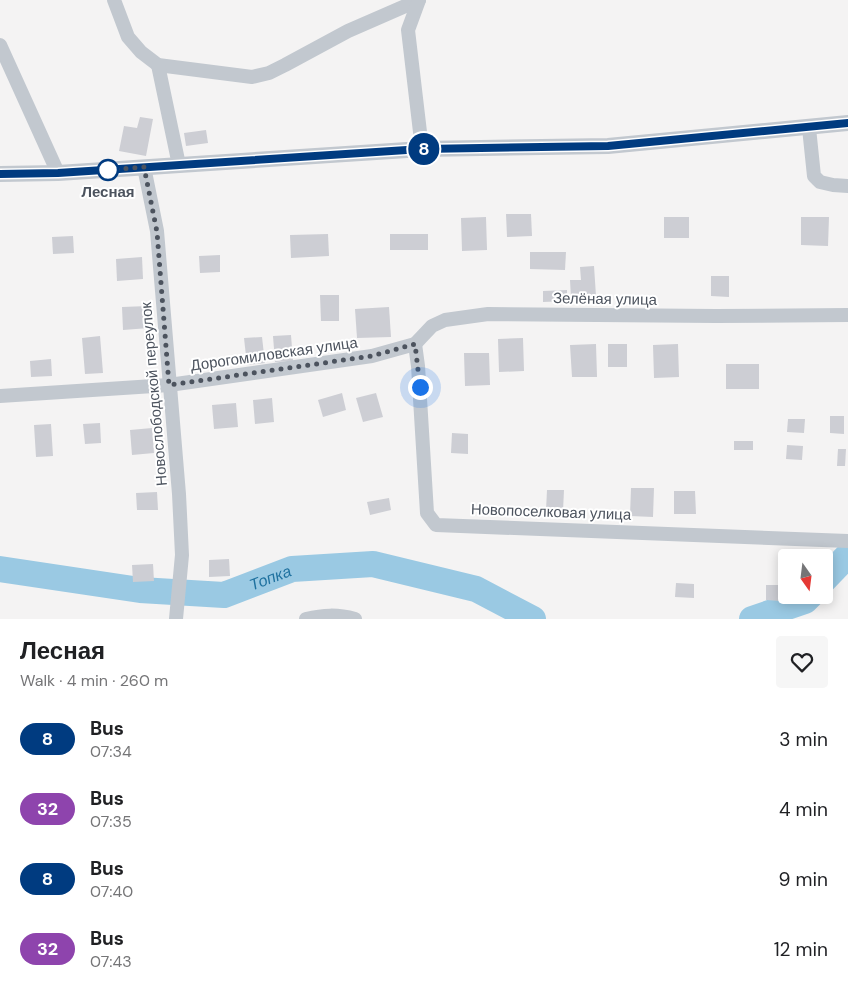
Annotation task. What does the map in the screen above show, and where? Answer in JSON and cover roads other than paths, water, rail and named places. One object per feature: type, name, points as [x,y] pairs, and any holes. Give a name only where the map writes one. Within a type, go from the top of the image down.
[{"type":"street","points":[[114,0],[128,36],[141,52],[158,65],[252,77],[269,73],[348,31],[419,0]]},
{"type":"street","points":[[419,0],[408,30],[422,149]]},
{"type":"street","points":[[0,45],[58,173]]},
{"type":"street","points":[[158,65],[179,165]]},
{"type":"street","points":[[0,174],[58,173],[422,149],[608,146],[848,123]]},
{"type":"street","points":[[809,128],[814,176],[820,182],[848,186]]},
{"type":"street","name":"Новослободской переулок","points":[[144,167],[157,232],[179,494],[182,554],[176,619]]},
{"type":"street","name":"Зелёная улица","points":[[415,344],[432,326],[445,320],[488,314],[848,315]]},
{"type":"street","name":"Дорогомиловская улица","points":[[0,396],[169,385],[372,356],[415,344]]},
{"type":"street","name":"Новопоселковая улица","points":[[415,344],[419,373],[427,513],[436,525],[848,541]]},
{"type":"street","points":[[306,619],[323,615],[355,619]]},
{"type":"waterway","name":"Топка","points":[[833,571],[848,555]]},
{"type":"waterway","name":"Топка","points":[[0,569],[140,590],[224,595],[292,569],[373,564],[476,589],[533,619]]},
{"type":"waterway","name":"Топка","points":[[752,619],[796,604]]},
{"type":"place","name":"Лесная","points":[[108,170]]}]
